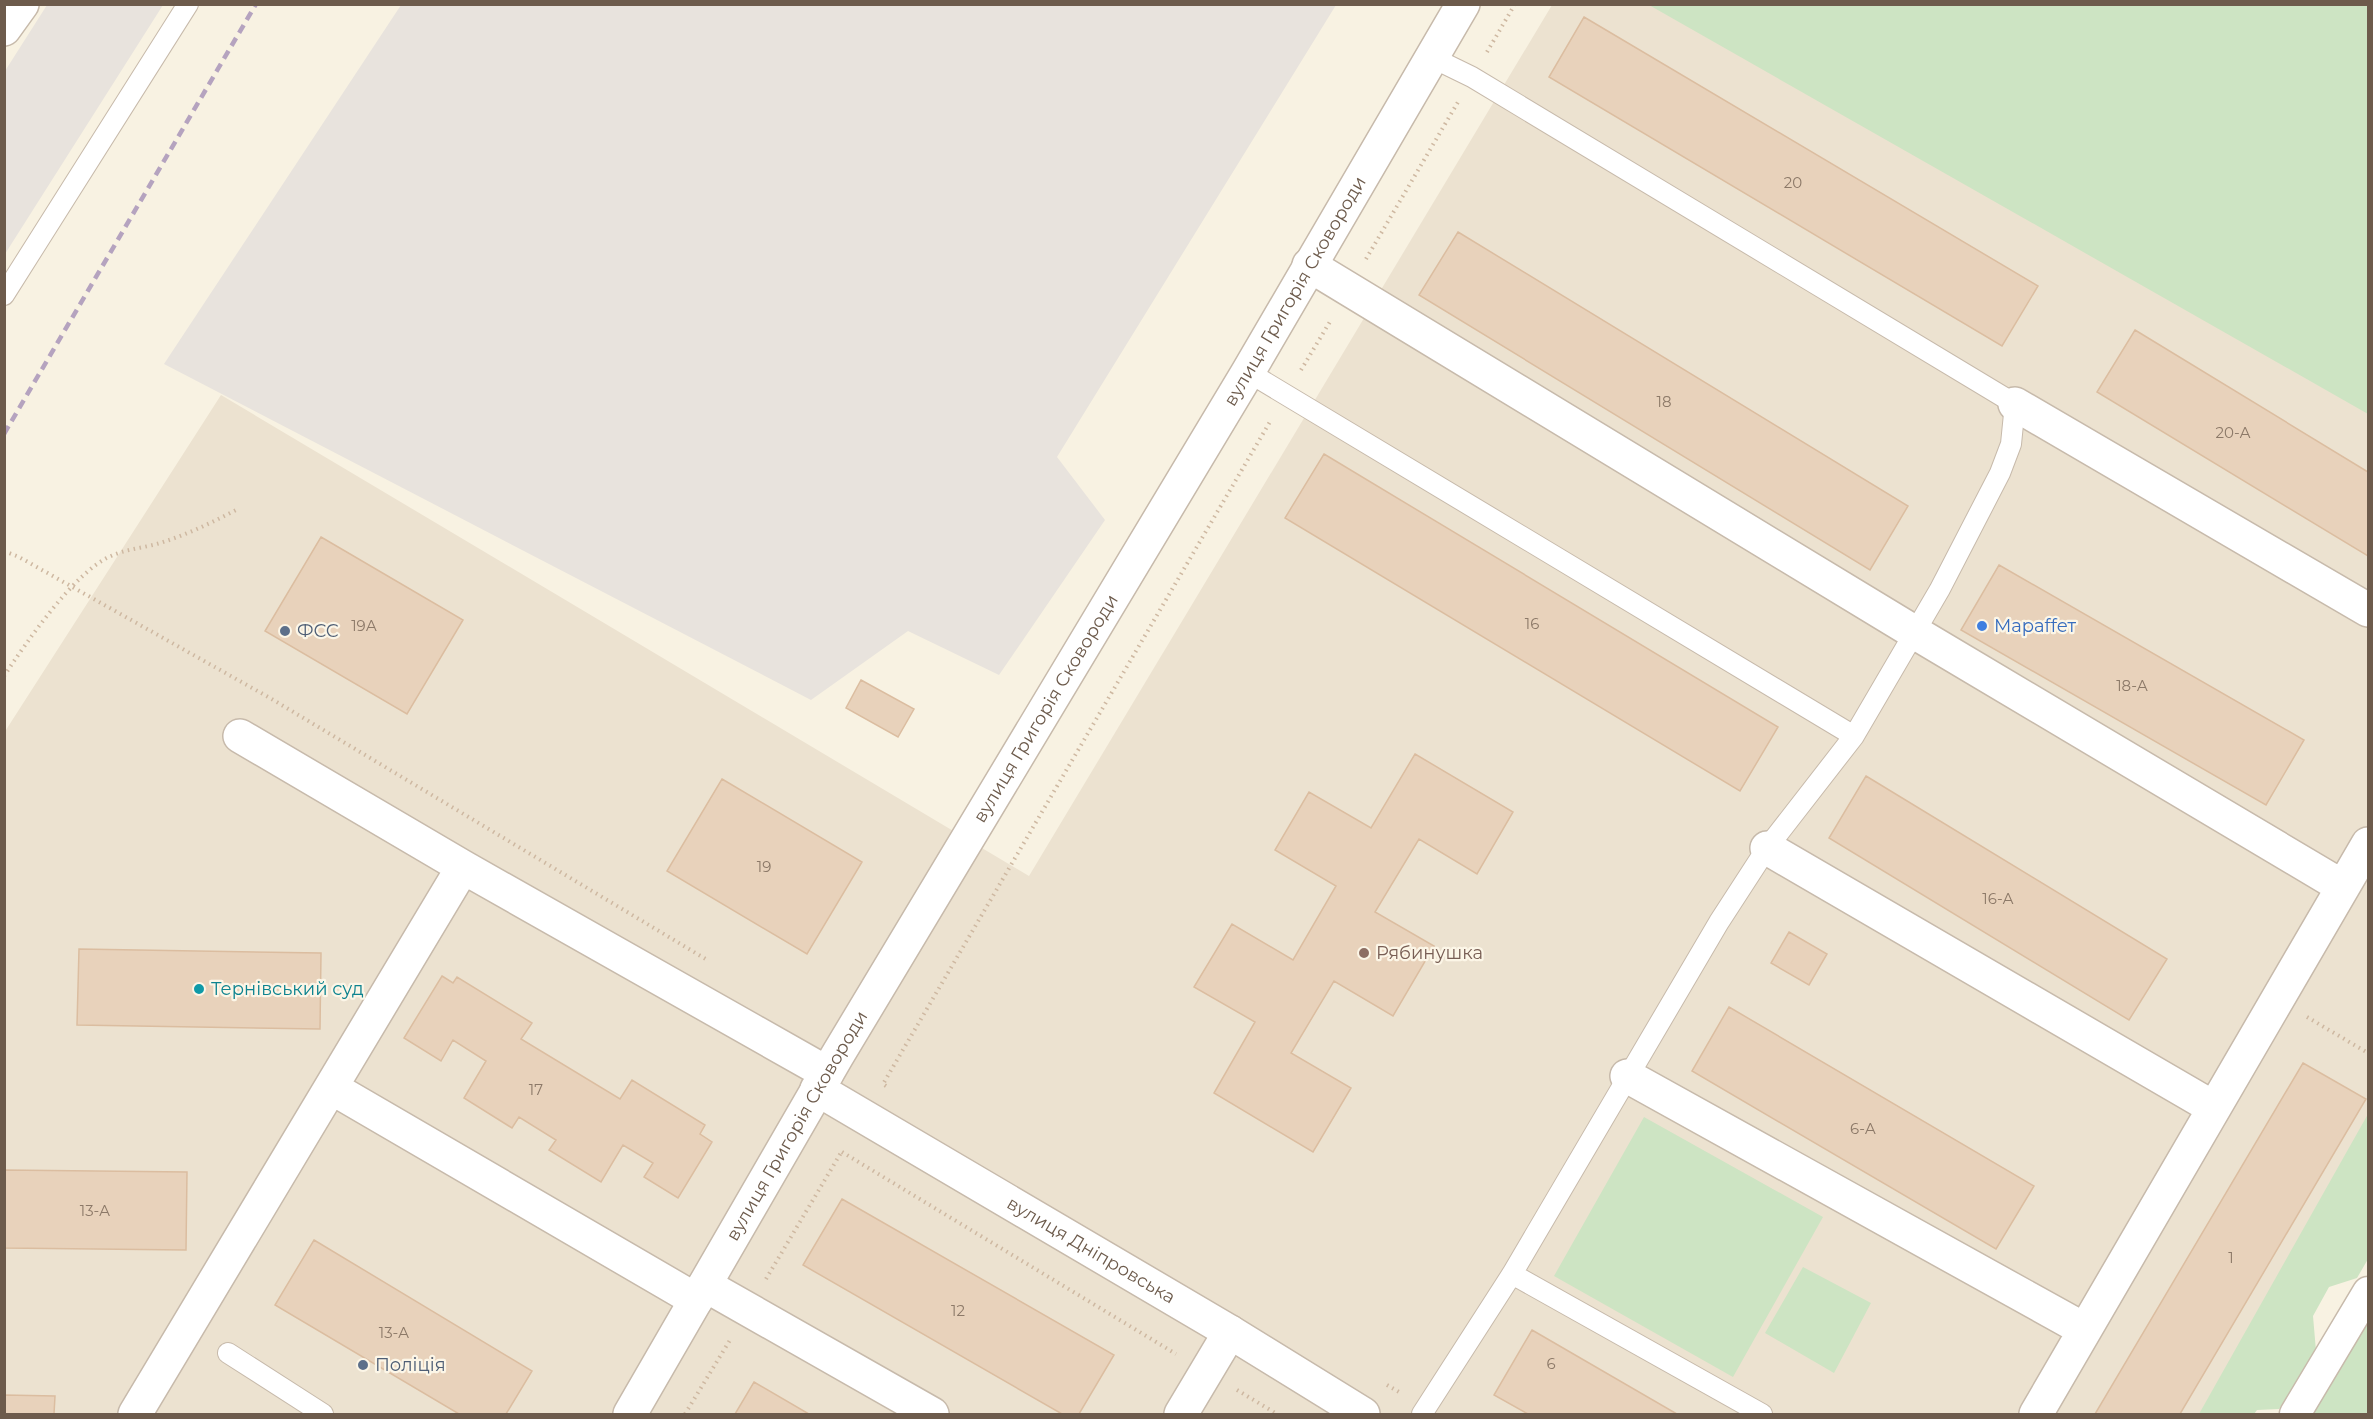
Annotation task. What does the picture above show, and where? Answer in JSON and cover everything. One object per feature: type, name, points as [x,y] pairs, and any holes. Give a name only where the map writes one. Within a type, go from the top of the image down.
[{"type":"street","points":[[4,29],[22,4]]},
{"type":"street","name":"вулиця Григорія Сковороди","points":[[630,1414],[822,1081],[1248,372],[1463,4]]},
{"type":"street","points":[[1309,265],[1914,632],[2343,887]]},
{"type":"street","points":[[2015,404],[2368,610]]},
{"type":"street","name":"вулиця Дніпровська","points":[[240,736],[822,1081],[1363,1414]]},
{"type":"street","points":[[2036,1414],[2368,844]]},
{"type":"street","points":[[1767,848],[2214,1108]]},
{"type":"street","points":[[135,1414],[463,867]]},
{"type":"street","points":[[1627,1076],[2085,1330]]},
{"type":"street","points":[[332,1088],[700,1292],[748,1309],[932,1414]]},
{"type":"street","points":[[2295,1414],[2368,1292]]},
{"type":"street","points":[[1181,1414],[1230,1332]]},
{"type":"lane","points":[[4,295],[188,4]]},
{"type":"lane","points":[[1422,1414],[1512,1274],[1627,1076],[1767,848],[1854,736],[1940,589],[2000,473],[2011,444],[2015,404],[1472,77],[1431,57]]},
{"type":"lane","points":[[1248,372],[1285,397],[1854,736]]},
{"type":"lane","points":[[1512,1274],[1762,1414]]},
{"type":"lane","points":[[228,1353],[323,1414]]},
{"type":"path","points":[[883,1084],[1515,4]]},
{"type":"path","points":[[4,676],[72,586],[92,567],[110,556],[168,540],[236,510]]},
{"type":"path","points":[[4,551],[72,586],[270,699],[711,962]]},
{"type":"path","points":[[2279,1000],[2368,1053]]},
{"type":"path","points":[[685,1414],[847,1143]]},
{"type":"path","points":[[842,1152],[1277,1414]]},
{"type":"shaded area","points":[[47,5],[163,5],[5,254],[5,71]]},
{"type":"shaded area","points":[[401,5],[1336,5],[1057,457],[1105,520],[999,675],[908,631],[811,700],[164,364]]},
{"type":"shaded area","points":[[1552,5],[1758,5],[2368,368],[2368,1158],[2212,1414],[5,1414],[4,733],[221,395],[1029,876]]},
{"type":"green space","points":[[1649,5],[2368,5],[2368,414]]},
{"type":"green space","points":[[2368,1114],[2368,1259],[2357,1278],[2329,1287],[2313,1316],[2316,1351],[2279,1409],[2257,1410],[2254,1414],[2199,1414]]},
{"type":"green space","points":[[1644,1117],[1823,1217],[1733,1377],[1554,1276]]},
{"type":"green space","points":[[1803,1267],[1871,1303],[1834,1373],[1765,1333]]},
{"type":"green space","points":[[2368,1312],[2368,1414],[2307,1414]]},
{"type":"building","points":[[1584,17],[2038,286],[2002,346],[1549,77]]},
{"type":"building","points":[[1458,232],[1908,506],[1870,570],[1419,295]]},
{"type":"building","points":[[2135,330],[2368,472],[2368,556],[2097,392]]},
{"type":"building","points":[[1324,454],[1778,727],[1740,791],[1285,518]]},
{"type":"building","points":[[321,537],[463,620],[407,714],[265,631]]},
{"type":"building","points":[[1999,565],[2304,740],[2266,805],[1961,630]]},
{"type":"building","points":[[861,680],[914,709],[898,737],[846,708]]},
{"type":"building","name":"Рябинушка","points":[[1415,754],[1513,812],[1477,874],[1419,839],[1375,912],[1434,946],[1393,1016],[1334,981],[1291,1053],[1351,1088],[1313,1152],[1214,1093],[1255,1022],[1194,987],[1232,924],[1293,960],[1336,886],[1275,850],[1309,792],[1371,828]]},
{"type":"building","points":[[1866,776],[2167,959],[2129,1020],[1829,838]]},
{"type":"building","points":[[722,779],[862,862],[807,954],[667,871]]},
{"type":"building","points":[[1789,932],[1827,954],[1809,985],[1771,963]]},
{"type":"building","name":"Тернівський суд","points":[[79,949],[321,953],[320,1029],[77,1025]]},
{"type":"building","points":[[442,976],[453,983],[457,977],[532,1023],[521,1039],[620,1099],[632,1080],[705,1125],[700,1134],[712,1142],[678,1198],[644,1177],[653,1163],[623,1145],[601,1182],[549,1150],[556,1140],[519,1117],[512,1128],[464,1098],[486,1061],[453,1040],[441,1061],[404,1038]]},
{"type":"building","points":[[1729,1007],[2034,1186],[1996,1249],[1692,1071]]},
{"type":"building","points":[[2303,1063],[2366,1099],[2180,1414],[2095,1414]]},
{"type":"building","points":[[4,1170],[187,1172],[186,1250],[4,1248]]},
{"type":"building","points":[[842,1199],[1114,1355],[1079,1414],[1062,1414],[803,1265]]},
{"type":"building","points":[[314,1240],[532,1371],[506,1414],[459,1414],[275,1305]]},
{"type":"building","points":[[1532,1330],[1677,1414],[1528,1414],[1494,1395]]},
{"type":"building","points":[[754,1382],[809,1414],[735,1414]]},
{"type":"building","points":[[4,1395],[55,1396],[54,1414],[4,1414]]},
{"type":"railway","points":[[4,434],[256,4]]},
{"type":"place","name":"Мараffет","points":[[1982,626]]},
{"type":"place","name":"ФСС","points":[[285,631]]},
{"type":"place","name":"Рябинушка","points":[[1364,953]]},
{"type":"place","name":"Тернівський суд","points":[[199,989]]},
{"type":"place","name":"Поліція","points":[[363,1365]]}]
